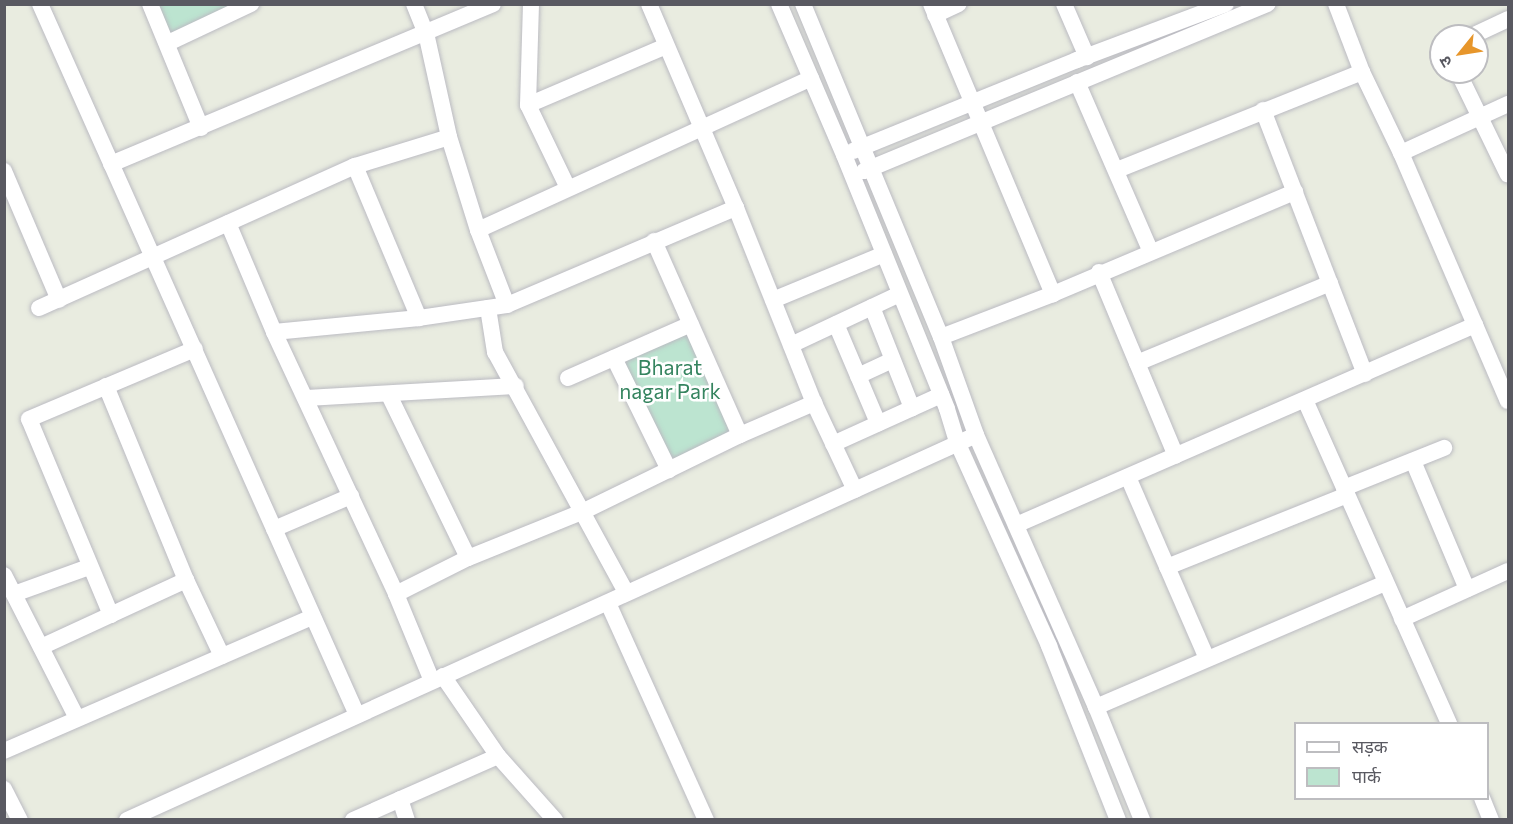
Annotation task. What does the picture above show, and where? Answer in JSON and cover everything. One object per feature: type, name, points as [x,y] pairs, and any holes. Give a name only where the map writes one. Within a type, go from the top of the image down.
[{"type":"street","points":[[40,4],[357,716]]},
{"type":"street","points":[[150,4],[168,43],[201,128]]},
{"type":"street","points":[[168,43],[251,4]]},
{"type":"street","points":[[414,4],[426,33],[449,137],[478,230],[507,305]]},
{"type":"street","points":[[111,164],[493,4]]},
{"type":"street","points":[[531,4],[528,105],[568,188]]},
{"type":"street","points":[[649,4],[736,208],[814,403],[855,490]]},
{"type":"street","points":[[779,4],[844,155],[941,394],[958,444],[1049,646],[1118,819]]},
{"type":"street","points":[[803,4],[873,167],[941,337],[976,435],[1096,707],[1142,819]]},
{"type":"street","points":[[959,4],[933,10],[1053,294]]},
{"type":"street","points":[[1064,4],[1087,57]]},
{"type":"street","points":[[844,155],[972,101],[1226,4]]},
{"type":"street","points":[[852,176],[1268,4]]},
{"type":"street","points":[[1336,4],[1362,72],[1401,153],[1509,401]]},
{"type":"street","points":[[1489,28],[1509,19]]},
{"type":"street","points":[[528,105],[666,46]]},
{"type":"street","points":[[1117,170],[1362,72]]},
{"type":"street","points":[[478,230],[811,78]]},
{"type":"street","points":[[1077,82],[1151,252]]},
{"type":"street","points":[[1464,84],[1509,175]]},
{"type":"street","points":[[1401,153],[1509,104]]},
{"type":"street","points":[[1263,110],[1365,374]]},
{"type":"street","points":[[39,308],[355,166],[449,137]]},
{"type":"street","points":[[355,166],[419,318]]},
{"type":"street","points":[[4,171],[59,300]]},
{"type":"street","points":[[941,337],[1053,294],[1099,272],[1295,192]]},
{"type":"street","points":[[274,332],[419,318],[507,305],[736,208]]},
{"type":"street","points":[[228,223],[274,332],[437,679],[498,756],[555,819]]},
{"type":"street","points":[[654,242],[740,435]]},
{"type":"street","points":[[773,300],[884,254]]},
{"type":"street","points":[[1099,272],[1176,456]]},
{"type":"street","points":[[1137,363],[1330,283]]},
{"type":"street","points":[[791,345],[900,294]]},
{"type":"street","points":[[872,307],[912,408]]},
{"type":"street","points":[[488,308],[495,352],[516,386],[626,592]]},
{"type":"street","points":[[568,378],[691,324]]},
{"type":"street","points":[[836,324],[878,423]]},
{"type":"street","points":[[1016,525],[1475,326]]},
{"type":"street","points":[[111,615],[29,419],[195,349]]},
{"type":"street","points":[[614,358],[669,470]]},
{"type":"street","points":[[858,376],[893,360]]},
{"type":"street","points":[[106,386],[186,580],[222,656]]},
{"type":"street","points":[[306,398],[516,386]]},
{"type":"street","points":[[389,394],[468,558]]},
{"type":"street","points":[[833,444],[941,394]]},
{"type":"street","points":[[1305,400],[1449,722]]},
{"type":"street","points":[[396,594],[468,558],[582,512],[740,435],[814,403]]},
{"type":"street","points":[[133,818],[608,603],[626,592],[976,435]]},
{"type":"street","points":[[1167,567],[1444,448]]},
{"type":"street","points":[[1413,461],[1467,589]]},
{"type":"street","points":[[1128,477],[1207,659]]},
{"type":"street","points":[[274,529],[351,496]]},
{"type":"street","points":[[14,594],[89,567]]},
{"type":"street","points":[[1402,619],[1509,571]]},
{"type":"street","points":[[4,575],[77,718]]},
{"type":"street","points":[[41,647],[186,580]]},
{"type":"street","points":[[1096,707],[1386,583]]},
{"type":"street","points":[[608,603],[706,819]]},
{"type":"street","points":[[4,751],[312,617]]},
{"type":"street","points":[[353,819],[498,756]]},
{"type":"street","points":[[4,789],[20,819]]},
{"type":"street","points":[[400,799],[407,819]]},
{"type":"street","points":[[1483,800],[1491,819]]},
{"type":"green space","points":[[155,5],[240,5],[170,37]]},
{"type":"green space","name":"Bharat nagar Park","points":[[688,331],[733,432],[667,462],[622,360]]}]
